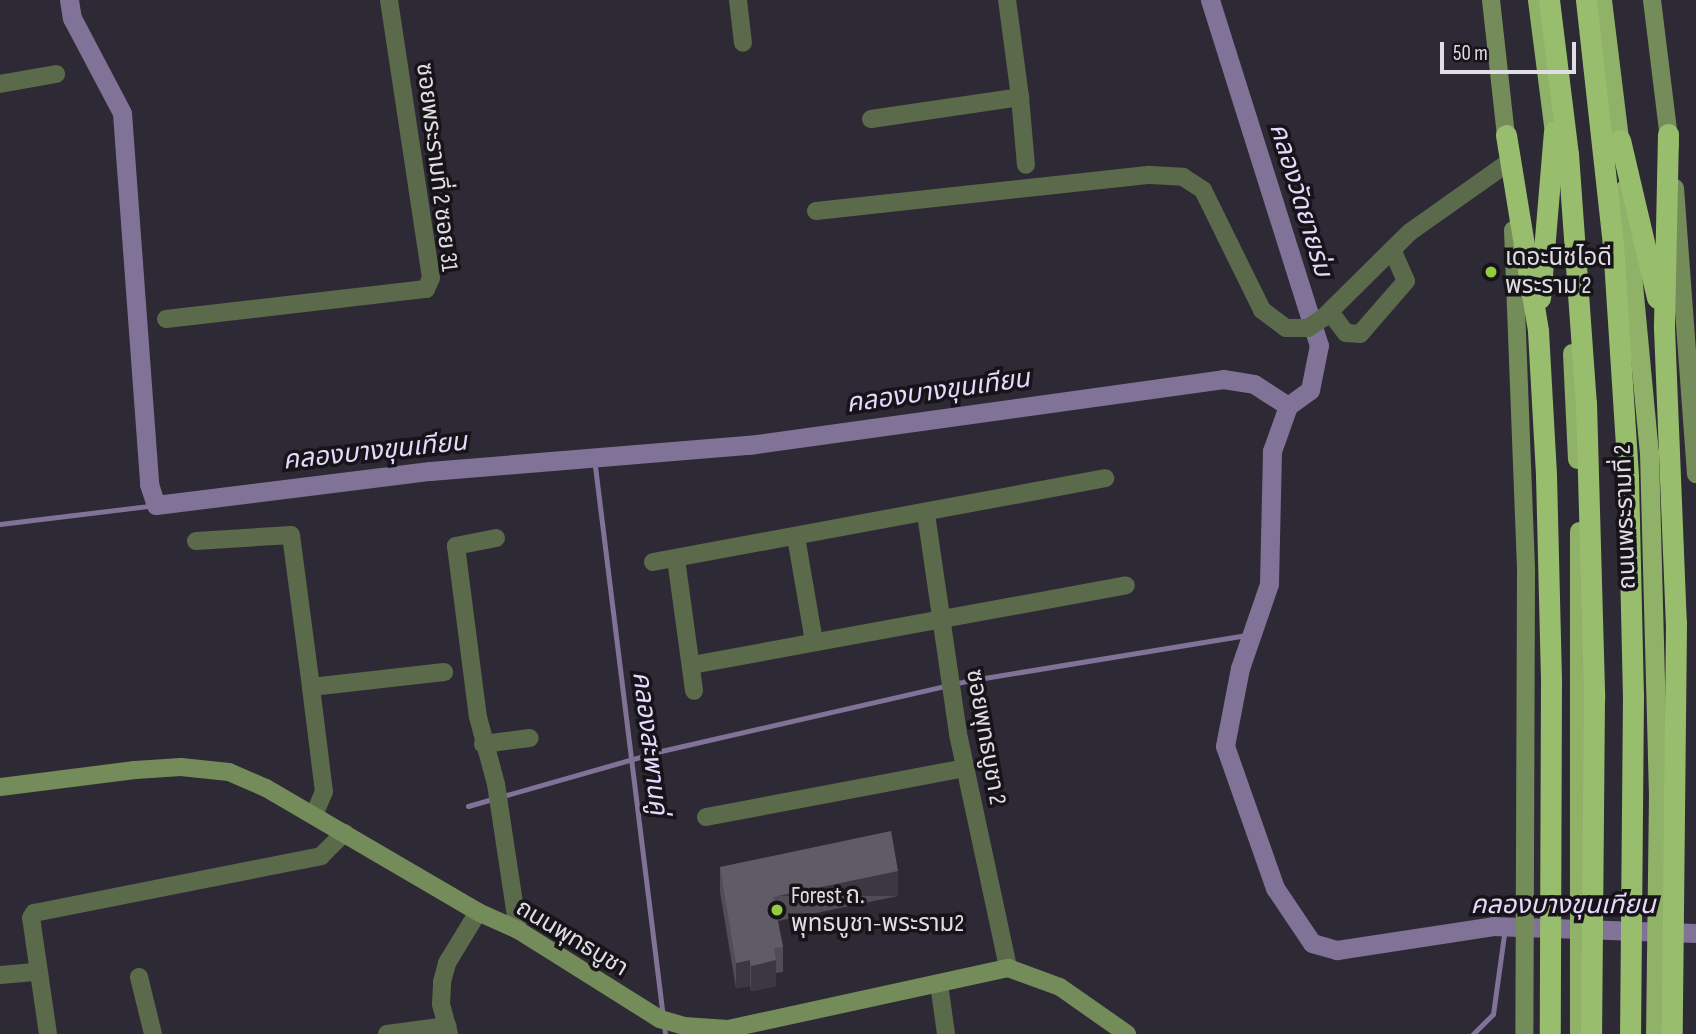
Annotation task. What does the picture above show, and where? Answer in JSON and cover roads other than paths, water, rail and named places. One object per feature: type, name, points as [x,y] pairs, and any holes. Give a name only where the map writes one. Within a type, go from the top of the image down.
[{"type":"highway","name":"ถนนพระรามที่ 2","points":[[1536,0],[1554,132],[1577,451],[1581,852],[1579,1034]]},
{"type":"highway","points":[[1549,0],[1569,167],[1586,403],[1594,685],[1591,1034]]},
{"type":"highway","points":[[1586,0],[1613,244],[1628,477],[1633,696],[1630,1034]]},
{"type":"highway","name":"ถนนพระรามที่ 2","points":[[1602,0],[1620,140],[1648,452],[1656,858],[1655,1034]]},
{"type":"highway","points":[[1538,331],[1554,132]]},
{"type":"highway","points":[[1668,134],[1664,328],[1676,623],[1672,1034]]},
{"type":"highway","points":[[1506,135],[1538,331],[1550,621],[1549,1034]]},
{"type":"highway","points":[[1620,140],[1664,328]]},
{"type":"main road","points":[[1491,0],[1509,162],[1524,468],[1524,1034]]},
{"type":"main road","points":[[1652,0],[1668,134],[1696,474]]},
{"type":"main road","name":"ถนนพุทธบูชา","points":[[0,787],[181,767],[229,772],[314,815],[478,912],[518,930],[660,1019],[684,1026],[728,1029],[1008,968]]},
{"type":"main road","points":[[1008,968],[1060,988],[1127,1034]]},
{"type":"street","name":"ซอยพระรามที่ 2 ซอย 31","points":[[166,319],[426,289],[431,278],[389,0]]},
{"type":"street","points":[[738,0],[743,43]]},
{"type":"street","points":[[1007,0],[1026,165]]},
{"type":"street","points":[[0,84],[56,74]]},
{"type":"street","points":[[871,119],[1020,97]]},
{"type":"street","points":[[816,211],[1150,175],[1183,177],[1203,190],[1262,310],[1286,328],[1308,328],[1326,315],[1410,232],[1509,162]]},
{"type":"street","points":[[1326,315],[1346,333],[1360,334],[1406,281],[1392,250]]},
{"type":"street","points":[[653,562],[926,514],[1105,478]]},
{"type":"street","name":"ซอยพุทธบูชา 2","points":[[926,514],[965,768],[1008,968]]},
{"type":"street","points":[[196,541],[291,535],[324,792],[314,815]]},
{"type":"street","points":[[796,537],[814,641]]},
{"type":"street","points":[[496,538],[456,546],[483,744],[496,784],[518,930]]},
{"type":"street","points":[[676,559],[694,691]]},
{"type":"street","points":[[692,665],[814,641],[941,623],[1126,586]]},
{"type":"street","points":[[311,687],[444,672]]},
{"type":"street","points":[[483,744],[530,738]]},
{"type":"street","points":[[706,817],[965,768]]},
{"type":"street","points":[[47,1034],[31,918],[34,913],[321,856],[344,832]]},
{"type":"street","points":[[387,1034],[448,1030],[441,1004],[447,963],[478,912]]},
{"type":"street","points":[[0,975],[38,972]]},
{"type":"street","points":[[139,977],[153,1034]]},
{"type":"street","points":[[939,984],[946,1034]]},
{"type":"waterway","name":"คลองบางขุนเทียน","points":[[69,0],[72,18],[122,113],[149,484],[156,505],[430,471],[749,445],[1223,379],[1254,384],[1288,406],[1272,451],[1269,584],[1240,668],[1225,746],[1275,888],[1312,943],[1337,950],[1493,926],[1696,933]]},
{"type":"waterway","name":"คลองวัดยายร่ม","points":[[1210,0],[1319,345],[1310,390],[1288,406]]},
{"type":"waterway","name":"คลองสะพานคู่","points":[[594,458],[665,1034]]},
{"type":"waterway","points":[[0,524],[156,505]]},
{"type":"waterway","points":[[468,806],[661,751],[966,681],[1254,634]]},
{"type":"waterway","points":[[1473,1034],[1493,1014],[1505,927]]},
{"type":"place","name":"เดอะนิชไอดี พระราม 2","points":[[1491,272]]},
{"type":"place","name":"Forest ถ. พุทธบูชา-พระราม2","points":[[777,910]]}]
